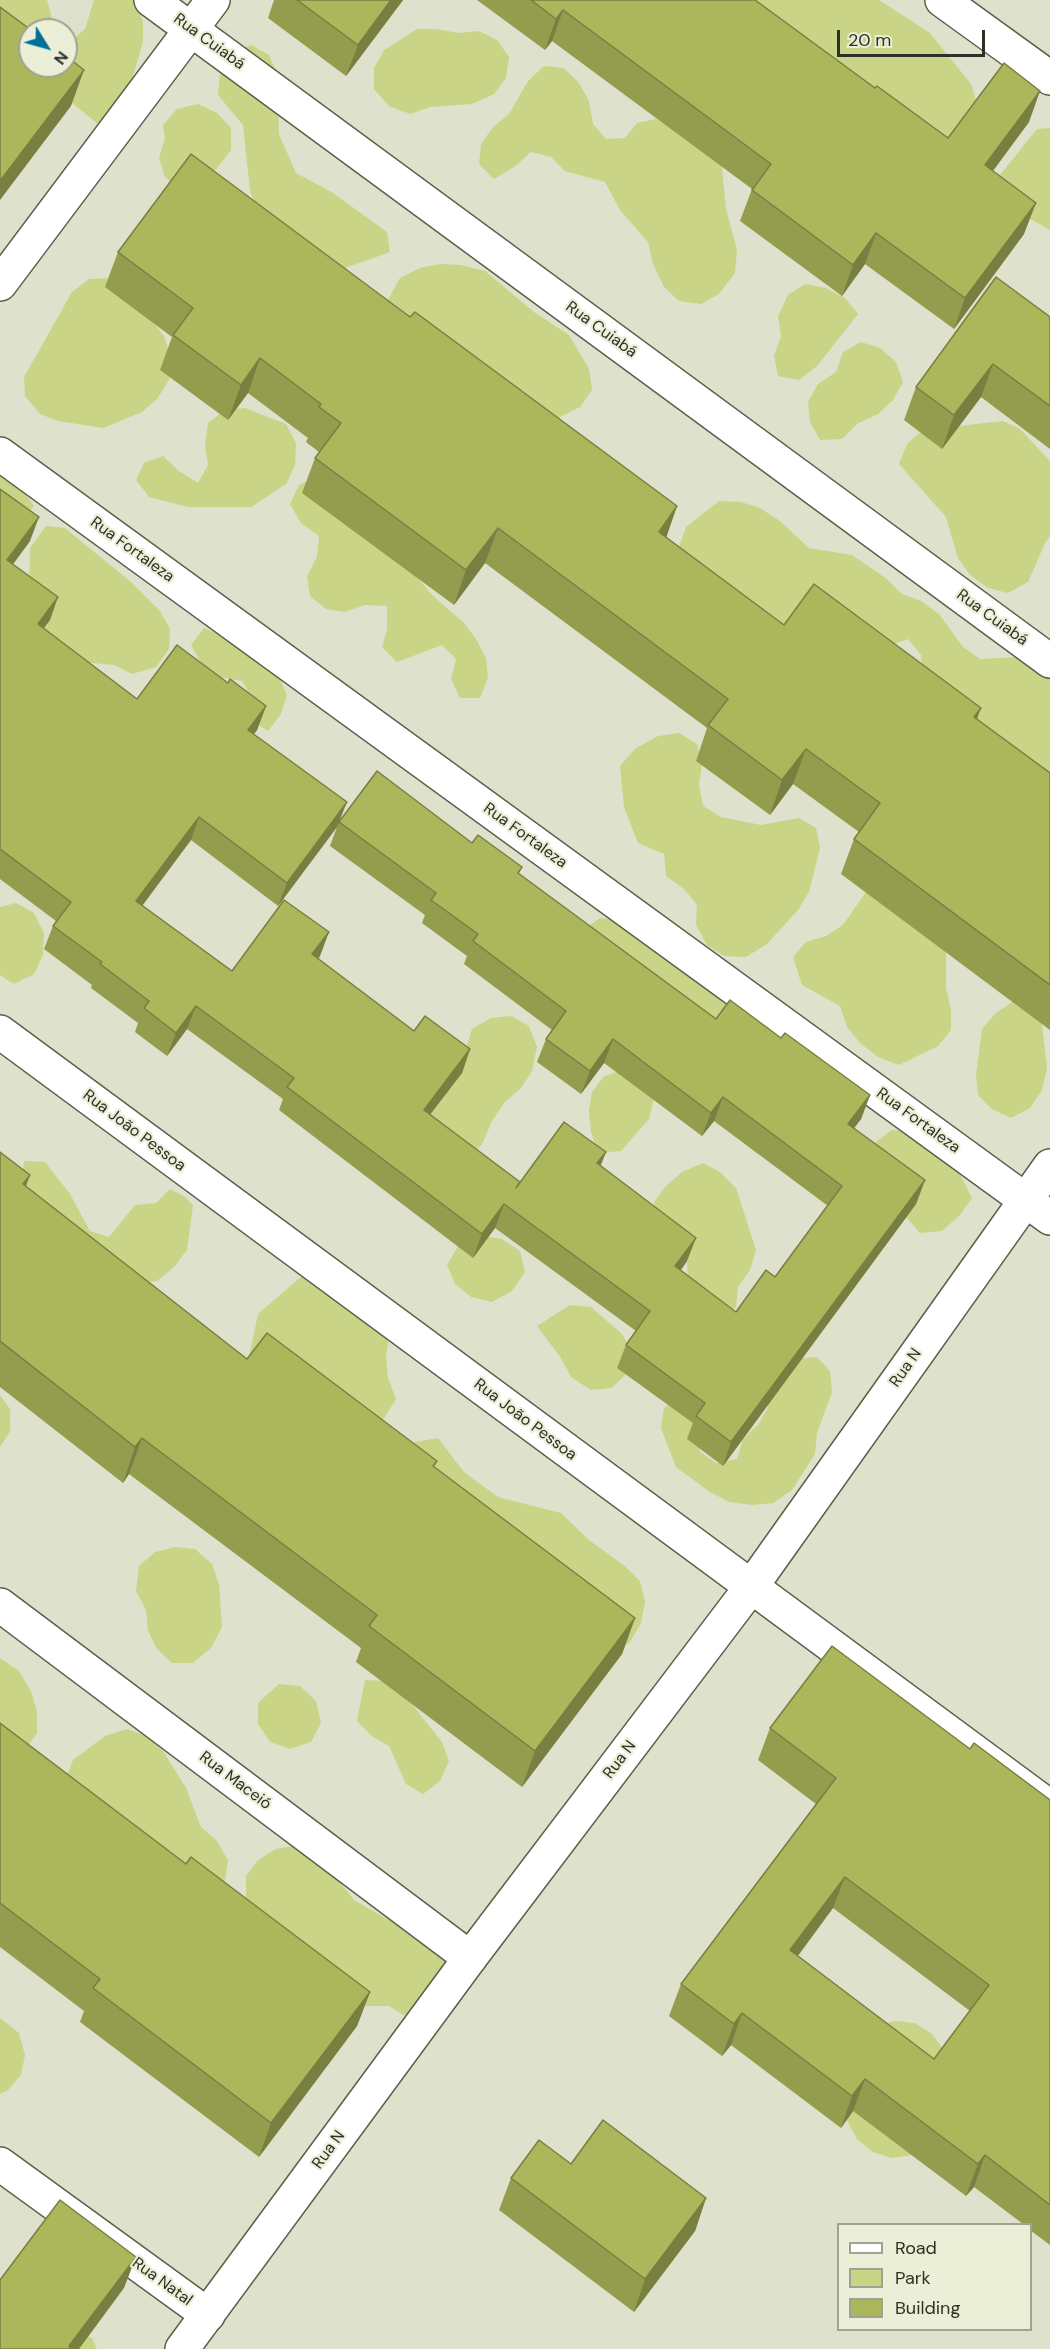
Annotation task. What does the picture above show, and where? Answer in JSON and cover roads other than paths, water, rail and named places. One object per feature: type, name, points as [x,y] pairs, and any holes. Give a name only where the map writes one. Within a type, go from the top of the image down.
[{"type":"street","name":"Rua Cuiabá","points":[[151,0],[1050,661]]},
{"type":"street","points":[[0,284],[213,0]]},
{"type":"street","points":[[942,0],[1050,78]]},
{"type":"street","name":"Rua Fortaleza","points":[[0,454],[1038,1209]]},
{"type":"street","name":"Rua João Pessoa","points":[[0,1032],[1050,1807]]},
{"type":"street","name":"Rua N","points":[[182,2349],[470,1958],[1038,1209],[1050,1166]]},
{"type":"street","name":"Rua Maceió","points":[[0,1605],[470,1958]]},
{"type":"street","name":"Rua Natal","points":[[0,2164],[208,2314]]}]
